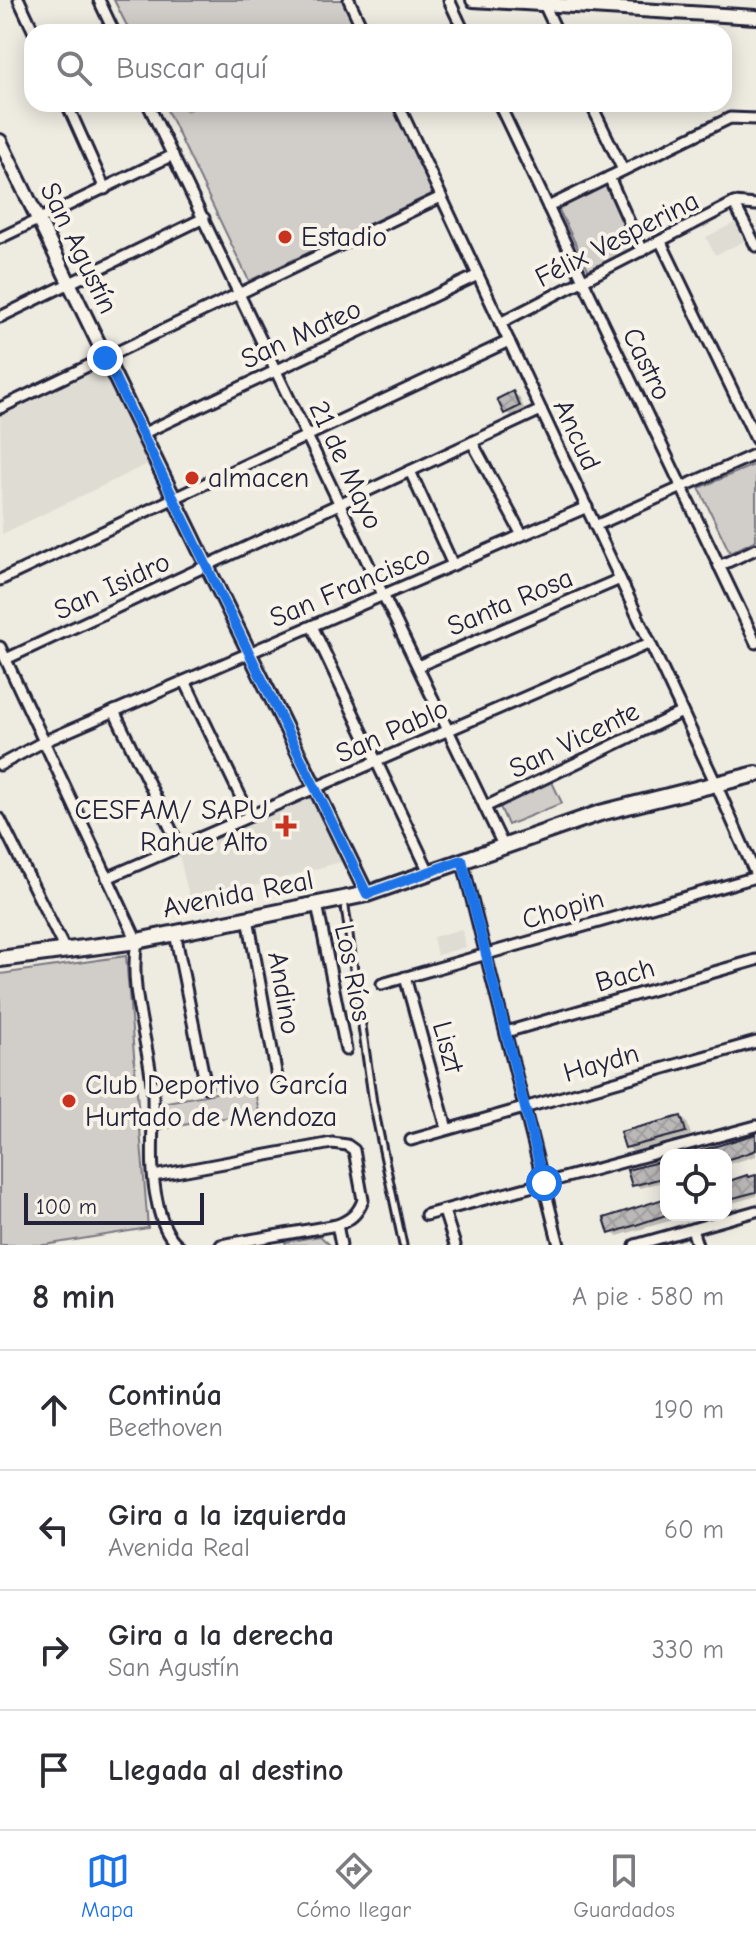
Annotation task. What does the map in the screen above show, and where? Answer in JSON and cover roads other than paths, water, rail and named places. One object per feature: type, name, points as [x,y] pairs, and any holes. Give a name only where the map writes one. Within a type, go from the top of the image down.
[{"type":"main road","name":"Avenida Real","points":[[0,959],[137,941],[367,894],[600,813],[756,774]]},
{"type":"street","points":[[19,0],[30,24]]},
{"type":"street","points":[[99,0],[110,24]]},
{"type":"street","points":[[349,0],[360,24]]},
{"type":"street","points":[[449,0],[460,24]]},
{"type":"street","points":[[473,0],[756,17]]},
{"type":"street","points":[[542,3],[553,24]]},
{"type":"street","points":[[71,112],[105,189]]},
{"type":"street","name":"21 de Mayo","points":[[152,112],[503,845]]},
{"type":"street","name":"Ancud","points":[[402,112],[716,784],[756,876]]},
{"type":"street","name":"Castro","points":[[503,112],[756,641]]},
{"type":"street","points":[[595,112],[623,170]]},
{"type":"street","points":[[548,207],[730,118],[756,119]]},
{"type":"street","name":"San Agustín","points":[[2,150],[367,894]]},
{"type":"street","points":[[0,238],[173,155]]},
{"type":"street","points":[[609,177],[642,251]]},
{"type":"street","points":[[0,408],[441,197]]},
{"type":"street","points":[[734,203],[756,246]]},
{"type":"street","name":"Félix Vesperina","points":[[500,323],[734,203],[756,205]]},
{"type":"street","points":[[0,317],[204,218]]},
{"type":"street","points":[[661,242],[756,439]]},
{"type":"street","name":"San Mateo","points":[[142,434],[478,275]]},
{"type":"street","points":[[0,580],[509,341]]},
{"type":"street","name":"San Isidro","points":[[6,659],[541,410]]},
{"type":"street","points":[[472,442],[522,535]]},
{"type":"street","points":[[595,526],[756,454]]},
{"type":"street","points":[[410,471],[453,565]]},
{"type":"street","name":"San Francisco","points":[[0,765],[43,742],[587,507]]},
{"type":"street","points":[[719,566],[756,549]]},
{"type":"street","name":"Santa Rosa","points":[[418,666],[620,579]]},
{"type":"street","points":[[312,626],[429,872]]},
{"type":"street","name":"San Pablo","points":[[107,878],[650,643]]},
{"type":"street","points":[[0,647],[137,941],[134,977],[153,1095],[154,1176],[159,1211],[170,1237],[178,1245]]},
{"type":"street","points":[[185,681],[250,816]]},
{"type":"street","points":[[114,711],[179,846]]},
{"type":"street","name":"San Vicente","points":[[485,807],[682,712]]},
{"type":"street","points":[[0,819],[65,950]]},
{"type":"street","points":[[462,860],[559,1245]]},
{"type":"street","name":"Chopin","points":[[382,984],[756,876]]},
{"type":"street","name":"Los Ríos","points":[[317,904],[346,1050]]},
{"type":"street","name":"Andino","points":[[248,918],[277,1077]]},
{"type":"street","points":[[175,933],[206,1087]]},
{"type":"street","name":"Bach","points":[[506,1032],[756,960]]},
{"type":"street","name":"Liszt","points":[[405,977],[447,1129]]},
{"type":"street","name":"Haydn","points":[[411,1140],[756,1042]]},
{"type":"street","points":[[426,1215],[756,1126]]},
{"type":"street","points":[[154,1176],[337,1142],[347,1145],[357,1154],[363,1192],[360,1208],[352,1217],[337,1225],[221,1245]]},
{"type":"street","points":[[444,1211],[455,1245]]},
{"type":"street","points":[[635,1245],[756,1211]]},
{"type":"street","points":[[337,1225],[341,1245]]},
{"type":"street","points":[[692,1229],[697,1245]]},
{"type":"lane","points":[[344,899],[373,1103],[403,1245]]},
{"type":"place","name":"Estadio","points":[[285,237]]},
{"type":"place","name":"almacen","points":[[192,478]]},
{"type":"place","name":"CESFAM/ SAPU Rahue Alto","points":[[286,826]]},
{"type":"place","name":"Club Deportivo García Hurtado de Mendoza","points":[[69,1101]]}]
